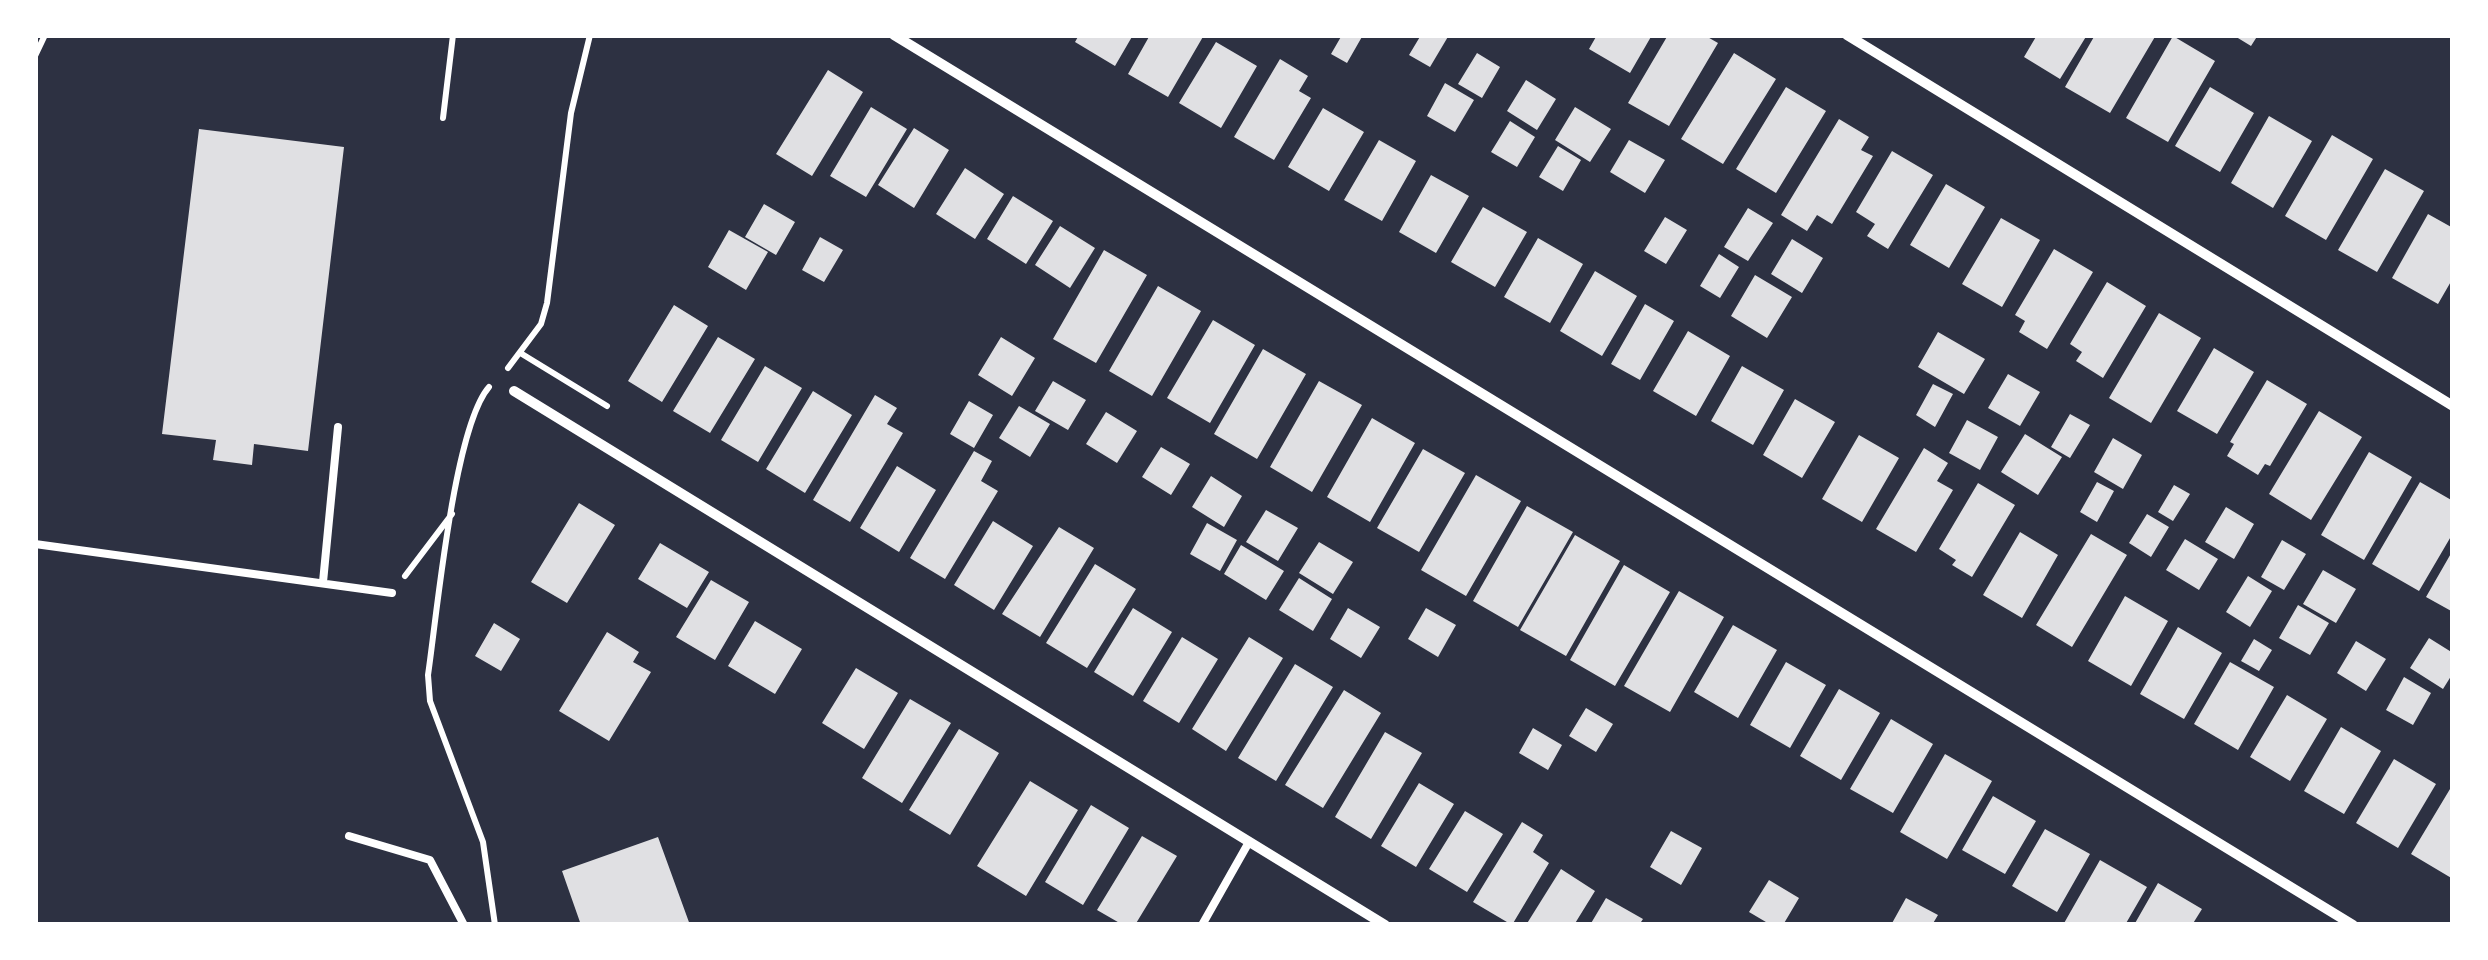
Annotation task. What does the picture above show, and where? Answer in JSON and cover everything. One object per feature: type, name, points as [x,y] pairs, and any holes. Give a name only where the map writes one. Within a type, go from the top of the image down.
[{"type":"street","points":[[894,35],[2353,925]]},
{"type":"street","points":[[1847,35],[2453,406]]},
{"type":"street","points":[[514,391],[1386,925]]},
{"type":"lane","points":[[323,582],[338,427]]},
{"type":"lane","points":[[35,544],[392,593]]},
{"type":"lane","points":[[349,836],[430,860],[464,925]]},
{"type":"lane","points":[[1202,925],[1250,842]]},
{"type":"path","points":[[35,56],[45,35]]},
{"type":"path","points":[[442,118],[454,35]]},
{"type":"path","points":[[495,925],[483,842],[430,701],[428,675],[470,418],[480,397],[522,354],[542,324],[571,112],[590,35]]},
{"type":"path","points":[[522,354],[607,406]]},
{"type":"path","points":[[392,593],[454,513]]},
{"type":"building","points":[[1079,35],[1133,35],[1115,66],[1075,42]]},
{"type":"building","points":[[1150,35],[1204,35],[1168,97],[1128,74]]},
{"type":"building","points":[[1342,35],[1363,35],[1347,63],[1331,54]]},
{"type":"building","points":[[1421,35],[1449,35],[1430,67],[1409,55]]},
{"type":"building","points":[[1597,35],[1652,35],[1630,73],[1589,49]]},
{"type":"building","points":[[1668,35],[1704,35],[1718,43],[1669,126],[1628,103]]},
{"type":"building","points":[[2037,35],[2087,35],[2060,79],[2024,57]]},
{"type":"building","points":[[2095,35],[2156,35],[2110,113],[2065,87]]},
{"type":"building","points":[[2233,35],[2258,35],[2251,46]]},
{"type":"building","points":[[2173,36],[2215,61],[2168,142],[2126,118]]},
{"type":"building","points":[[1216,42],[1257,66],[1221,128],[1179,103]]},
{"type":"building","points":[[1477,53],[1500,67],[1482,98],[1458,84]]},
{"type":"building","points":[[1734,53],[1776,79],[1723,164],[1681,139]]},
{"type":"building","points":[[1280,59],[1308,76],[1299,91],[1311,98],[1274,160],[1234,137]]},
{"type":"building","points":[[828,70],[863,92],[812,176],[776,154]]},
{"type":"building","points":[[1526,80],[1556,99],[1537,130],[1507,111]]},
{"type":"building","points":[[1445,83],[1474,100],[1455,132],[1427,116]]},
{"type":"building","points":[[1786,87],[1826,111],[1776,193],[1736,169]]},
{"type":"building","points":[[2210,87],[2254,113],[2220,172],[2175,146]]},
{"type":"building","points":[[871,107],[907,129],[866,197],[830,176]]},
{"type":"building","points":[[1575,107],[1611,129],[1590,162],[1555,140]]},
{"type":"building","points":[[1323,108],[1364,132],[1329,191],[1288,167]]},
{"type":"building","points":[[2269,116],[2312,141],[2273,208],[2231,183]]},
{"type":"building","points":[[1839,119],[1869,137],[1861,150],[1873,156],[1832,224],[1817,215],[1807,231],[1781,215]]},
{"type":"building","points":[[1510,121],[1535,137],[1517,167],[1491,152]]},
{"type":"building","points":[[914,128],[949,150],[914,208],[878,185]]},
{"type":"building","points":[[199,129],[344,147],[308,451],[254,444],[252,465],[213,460],[216,440],[162,434]]},
{"type":"building","points":[[2332,135],[2373,159],[2326,240],[2285,216]]},
{"type":"building","points":[[1379,140],[1416,161],[1382,221],[1344,200]]},
{"type":"building","points":[[1629,140],[1665,160],[1645,193],[1610,172]]},
{"type":"building","points":[[1558,146],[1581,160],[1563,191],[1539,177]]},
{"type":"building","points":[[1892,151],[1933,175],[1888,249],[1867,236],[1875,224],[1856,212]]},
{"type":"building","points":[[965,168],[1004,194],[975,239],[936,214]]},
{"type":"building","points":[[2385,169],[2424,191],[2377,272],[2338,250]]},
{"type":"building","points":[[1431,175],[1469,196],[1436,253],[1399,232]]},
{"type":"building","points":[[1946,184],[1985,207],[1949,268],[1910,245]]},
{"type":"building","points":[[1013,196],[1053,221],[1026,264],[987,239]]},
{"type":"building","points":[[764,204],[795,222],[776,255],[745,237]]},
{"type":"building","points":[[1483,207],[1527,232],[1495,287],[1451,262]]},
{"type":"building","points":[[1748,208],[1773,223],[1748,261],[1724,247]]},
{"type":"building","points":[[2428,214],[2453,228],[2453,278],[2438,304],[2392,278]]},
{"type":"building","points":[[1665,217],[1687,230],[1666,264],[1644,251]]},
{"type":"building","points":[[2001,218],[2040,240],[2002,307],[1962,284]]},
{"type":"building","points":[[1060,226],[1095,248],[1070,288],[1035,265]]},
{"type":"building","points":[[729,230],[768,252],[746,290],[708,267]]},
{"type":"building","points":[[820,237],[843,250],[824,282],[802,270]]},
{"type":"building","points":[[1538,238],[1583,264],[1550,323],[1504,297]]},
{"type":"building","points":[[1792,239],[1823,258],[1802,293],[1771,274]]},
{"type":"building","points":[[2054,249],[2093,272],[2047,349],[2019,332],[2025,321],[2015,315]]},
{"type":"building","points":[[1104,250],[1147,275],[1096,363],[1053,339]]},
{"type":"building","points":[[1719,254],[1739,267],[1720,298],[1700,286]]},
{"type":"building","points":[[1595,271],[1637,296],[1602,356],[1560,331]]},
{"type":"building","points":[[1755,275],[1792,297],[1767,338],[1731,316]]},
{"type":"building","points":[[2107,282],[2146,306],[2103,378],[2076,361],[2082,352],[2070,344]]},
{"type":"building","points":[[1158,286],[1201,311],[1152,396],[1109,371]]},
{"type":"building","points":[[1645,304],[1674,321],[1640,380],[1611,364]]},
{"type":"building","points":[[674,305],[708,326],[662,402],[628,381]]},
{"type":"building","points":[[2159,313],[2201,338],[2151,423],[2109,398]]},
{"type":"building","points":[[1213,320],[1255,345],[1210,423],[1167,398]]},
{"type":"building","points":[[1688,331],[1730,356],[1696,416],[1653,391]]},
{"type":"building","points":[[1938,332],[1985,359],[1964,394],[1918,367]]},
{"type":"building","points":[[718,337],[755,359],[710,433],[673,411]]},
{"type":"building","points":[[1001,337],[1035,358],[1012,396],[978,375]]},
{"type":"building","points":[[2214,348],[2254,372],[2217,434],[2177,411]]},
{"type":"building","points":[[1263,349],[1306,374],[1257,459],[1214,434]]},
{"type":"building","points":[[765,366],[802,388],[758,462],[721,440]]},
{"type":"building","points":[[1742,366],[1784,390],[1753,445],[1711,421]]},
{"type":"building","points":[[2008,374],[2040,392],[2020,426],[1988,408]]},
{"type":"building","points":[[2267,380],[2307,404],[2270,466],[2265,464],[2258,475],[2227,456],[2234,444],[2230,442]]},
{"type":"building","points":[[1053,381],[1086,400],[1068,430],[1035,411]]},
{"type":"building","points":[[1319,381],[1362,405],[1312,492],[1270,467]]},
{"type":"building","points":[[1933,384],[1953,394],[1935,427],[1916,415]]},
{"type":"building","points":[[813,391],[852,415],[805,493],[766,469]]},
{"type":"building","points":[[875,395],[897,408],[887,424],[903,433],[850,522],[813,500]]},
{"type":"building","points":[[1795,399],[1835,422],[1802,478],[1763,455]]},
{"type":"building","points":[[969,401],[993,415],[974,448],[950,434]]},
{"type":"building","points":[[1019,406],[1050,424],[1030,457],[999,438]]},
{"type":"building","points":[[2319,411],[2362,437],[2311,520],[2269,494]]},
{"type":"building","points":[[1106,412],[1137,431],[1117,463],[1086,444]]},
{"type":"building","points":[[2070,414],[2090,425],[2070,458],[2051,447]]},
{"type":"building","points":[[1372,418],[1415,443],[1370,522],[1327,497]]},
{"type":"building","points":[[1967,420],[1998,437],[1980,470],[1949,453]]},
{"type":"building","points":[[2025,434],[2062,457],[2038,495],[2001,472]]},
{"type":"building","points":[[1859,435],[1899,458],[1862,522],[1822,499]]},
{"type":"building","points":[[2113,438],[2142,455],[2123,489],[2094,472]]},
{"type":"building","points":[[1161,447],[1190,464],[1171,495],[1142,477]]},
{"type":"building","points":[[1924,448],[1948,463],[1937,481],[1953,490],[1916,552],[1876,529]]},
{"type":"building","points":[[1423,449],[1465,473],[1419,552],[1377,528]]},
{"type":"building","points":[[974,451],[992,461],[981,481],[998,491],[945,579],[910,558]]},
{"type":"building","points":[[2369,452],[2412,477],[2364,560],[2321,535]]},
{"type":"building","points":[[897,466],[936,490],[899,552],[860,528]]},
{"type":"building","points":[[1476,475],[1521,501],[1466,596],[1421,570]]},
{"type":"building","points":[[1211,476],[1242,496],[1224,527],[1192,507]]},
{"type":"building","points":[[2097,482],[2114,491],[2097,522],[2080,512]]},
{"type":"building","points":[[2420,482],[2453,501],[2453,533],[2419,591],[2372,564]]},
{"type":"building","points":[[1978,483],[2015,505],[1972,577],[1952,565],[1956,560],[1939,549]]},
{"type":"building","points":[[2174,485],[2190,494],[2173,521],[2158,512]]},
{"type":"building","points":[[579,503],[615,525],[567,603],[531,582]]},
{"type":"building","points":[[1527,506],[1573,532],[1518,627],[1473,601]]},
{"type":"building","points":[[2226,507],[2254,524],[2234,559],[2205,542]]},
{"type":"building","points":[[1266,510],[1298,528],[1278,561],[1246,542]]},
{"type":"building","points":[[2147,514],[2169,527],[2151,557],[2129,543]]},
{"type":"building","points":[[993,521],[1033,546],[994,610],[954,585]]},
{"type":"building","points":[[1207,523],[1237,540],[1220,571],[1190,554]]},
{"type":"building","points":[[1059,527],[1094,548],[1040,637],[1002,614]]},
{"type":"building","points":[[2020,532],[2058,555],[2022,618],[1983,595]]},
{"type":"building","points":[[2091,534],[2127,555],[2072,647],[2036,625]]},
{"type":"building","points":[[1575,535],[1620,561],[1566,656],[1520,630]]},
{"type":"building","points":[[2185,539],[2218,559],[2199,590],[2166,570]]},
{"type":"building","points":[[2282,540],[2306,554],[2284,590],[2261,577]]},
{"type":"building","points":[[1319,542],[1353,562],[1333,594],[1299,573]]},
{"type":"building","points":[[660,543],[709,572],[687,608],[638,579]]},
{"type":"building","points":[[1241,545],[1284,571],[1266,600],[1224,574]]},
{"type":"building","points":[[2453,550],[2453,612],[2426,597]]},
{"type":"building","points":[[1095,564],[1136,589],[1087,668],[1046,643]]},
{"type":"building","points":[[1624,565],[1670,592],[1615,686],[1570,660]]},
{"type":"building","points":[[2323,570],[2356,589],[2336,623],[2303,604]]},
{"type":"building","points":[[2248,576],[2272,591],[2250,627],[2226,612]]},
{"type":"building","points":[[1299,578],[1332,599],[1313,631],[1279,610]]},
{"type":"building","points":[[711,580],[749,602],[715,660],[676,637]]},
{"type":"building","points":[[1679,591],[1724,617],[1670,712],[1624,686]]},
{"type":"building","points":[[2125,596],[2168,621],[2131,686],[2088,661]]},
{"type":"building","points":[[2298,605],[2329,623],[2310,655],[2279,638]]},
{"type":"building","points":[[1133,608],[1172,632],[1133,696],[1094,672]]},
{"type":"building","points":[[1348,608],[1380,627],[1361,658],[1330,639]]},
{"type":"building","points":[[1426,608],[1456,625],[1438,657],[1408,639]]},
{"type":"building","points":[[755,621],[802,649],[775,694],[728,666]]},
{"type":"building","points":[[494,623],[520,639],[501,671],[475,656]]},
{"type":"building","points":[[1733,625],[1777,650],[1738,718],[1694,692]]},
{"type":"building","points":[[2178,627],[2222,653],[2184,719],[2140,694]]},
{"type":"building","points":[[607,632],[639,652],[633,662],[651,672],[609,741],[559,711]]},
{"type":"building","points":[[1182,637],[1218,659],[1179,723],[1143,701]]},
{"type":"building","points":[[1249,637],[1283,658],[1226,751],[1192,729]]},
{"type":"building","points":[[2429,638],[2453,653],[2453,673],[2443,689],[2410,668]]},
{"type":"building","points":[[2254,639],[2272,650],[2259,671],[2241,661]]},
{"type":"building","points":[[2356,641],[2386,659],[2366,691],[2337,673]]},
{"type":"building","points":[[1786,662],[1826,685],[1790,748],[1750,725]]},
{"type":"building","points":[[2230,662],[2274,687],[2238,750],[2194,724]]},
{"type":"building","points":[[1295,664],[1333,687],[1276,781],[1238,758]]},
{"type":"building","points":[[856,668],[898,693],[864,749],[822,723]]},
{"type":"building","points":[[2404,677],[2431,693],[2413,725],[2386,710]]},
{"type":"building","points":[[1839,689],[1880,713],[1841,780],[1800,756]]},
{"type":"building","points":[[1344,690],[1381,713],[1323,808],[1285,785]]},
{"type":"building","points":[[2287,695],[2327,719],[2290,781],[2250,757]]},
{"type":"building","points":[[910,699],[951,723],[902,803],[862,778]]},
{"type":"building","points":[[1586,708],[1613,724],[1596,752],[1569,736]]},
{"type":"building","points":[[1891,719],[1933,744],[1893,813],[1850,789]]},
{"type":"building","points":[[2341,727],[2381,751],[2344,814],[2304,791]]},
{"type":"building","points":[[1533,728],[1562,745],[1548,770],[1519,753]]},
{"type":"building","points":[[959,729],[999,753],[950,835],[909,810]]},
{"type":"building","points":[[1385,732],[1422,753],[1371,839],[1335,817]]},
{"type":"building","points":[[1945,754],[1992,781],[1947,859],[1900,832]]},
{"type":"building","points":[[2394,759],[2436,784],[2398,848],[2356,823]]},
{"type":"building","points":[[1030,781],[1078,810],[1026,896],[977,866]]},
{"type":"building","points":[[1419,783],[1454,804],[1416,867],[1381,846]]},
{"type":"building","points":[[2453,784],[2453,879],[2411,854]]},
{"type":"building","points":[[1993,796],[2036,821],[2005,874],[1962,850]]},
{"type":"building","points":[[1091,805],[1129,828],[1083,905],[1045,882]]},
{"type":"building","points":[[1465,811],[1503,834],[1467,892],[1429,869]]},
{"type":"building","points":[[1522,822],[1543,835],[1533,852],[1549,863],[1512,925],[1473,902]]},
{"type":"building","points":[[2045,829],[2090,854],[2057,912],[2012,886]]},
{"type":"building","points":[[1671,831],[1702,848],[1681,885],[1650,867]]},
{"type":"building","points":[[1142,836],[1177,856],[1135,925],[1123,925],[1097,910]]},
{"type":"building","points":[[658,837],[690,925],[581,925],[562,871]]},
{"type":"building","points":[[2100,860],[2147,887],[2125,925],[2063,925]]},
{"type":"building","points":[[1561,869],[1595,891],[1574,925],[1526,925]]},
{"type":"building","points":[[1769,880],[1799,898],[1783,925],[1771,925],[1749,912]]},
{"type":"building","points":[[2158,883],[2202,909],[2192,925],[2134,925]]},
{"type":"building","points":[[1606,898],[1643,919],[1639,925],[1590,925]]},
{"type":"building","points":[[1906,898],[1938,915],[1932,925],[1891,925]]}]
